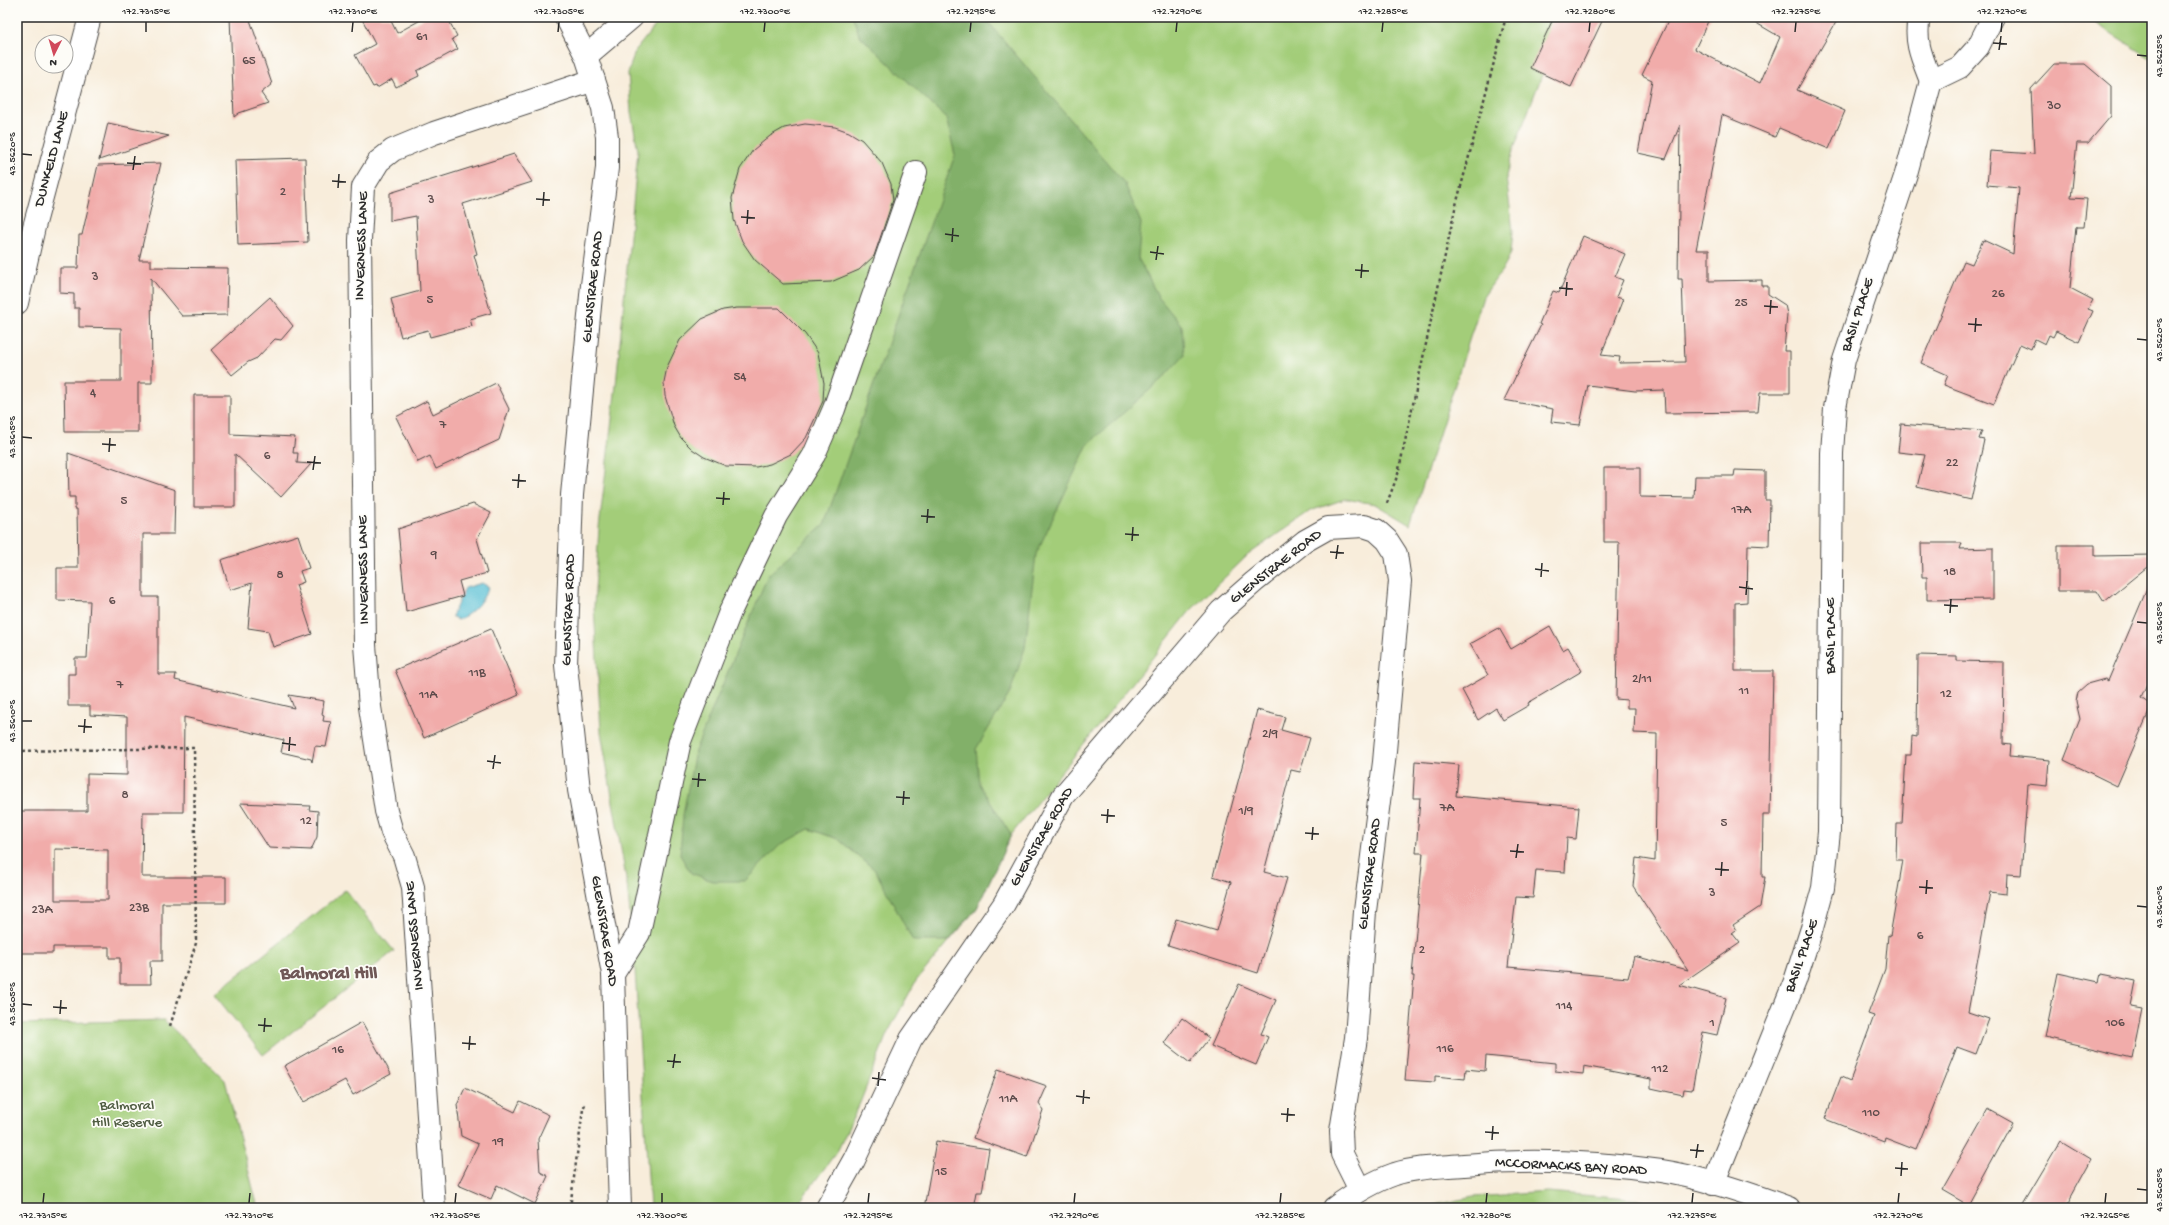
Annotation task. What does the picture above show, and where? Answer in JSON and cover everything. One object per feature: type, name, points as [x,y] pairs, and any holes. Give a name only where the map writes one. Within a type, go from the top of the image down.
[{"type":"street","name":"DUNKELD LANE","points":[[17,303],[34,227],[90,17]]},
{"type":"street","name":"GLENSTRAE ROAD","points":[[566,17],[586,56],[603,108],[607,137],[607,168],[592,285],[572,496],[566,665],[579,790],[613,974],[620,1208]]},
{"type":"street","points":[[586,56],[632,17]]},
{"type":"street","points":[[1919,17],[1916,32],[1920,56],[1932,81],[1960,67],[1978,47],[1993,17]]},
{"type":"street","name":"INVERNESS LANE","points":[[434,1208],[413,888],[404,856],[392,832],[386,811],[370,707],[364,645],[360,240],[363,187],[379,161],[393,150],[434,133],[594,80]]},
{"type":"street","name":"BASIL PLACE","points":[[1713,1184],[1795,981],[1823,888],[1830,832],[1832,453],[1835,408],[1849,339],[1906,174],[1932,81]]},
{"type":"street","points":[[613,974],[639,933],[680,741],[730,612],[776,516],[814,455],[834,409],[916,172]]},
{"type":"street","name":"GLENSTRAE ROAD","points":[[827,1208],[854,1160],[911,1039],[1004,904],[1062,796],[1221,611],[1305,541],[1328,528],[1364,526],[1376,530],[1387,540],[1396,554],[1400,581],[1384,762],[1365,911],[1356,1038],[1341,1131],[1342,1154],[1360,1190]]},
{"type":"street","name":"MCCORMACKS BAY ROAD","points":[[1334,1208],[1360,1190],[1396,1174],[1434,1167],[1485,1163],[1535,1162],[1605,1165],[1662,1171],[1713,1184],[1789,1208]]},
{"type":"path","points":[[1376,530],[1398,474],[1455,209],[1506,17]]},
{"type":"path","points":[[17,751],[194,748],[196,943],[170,1026]]},
{"type":"path","points":[[570,1208],[583,1109],[590,1096]]},
{"type":"green space","points":[[662,17],[1571,17],[1558,33],[1513,151],[1506,176],[1513,231],[1511,252],[1505,266],[1483,297],[1410,525],[1375,504],[1345,499],[1310,511],[1248,555],[1190,611],[1011,835],[977,908],[916,981],[887,1034],[860,1103],[838,1150],[795,1208],[650,1208],[634,954],[627,884],[601,732],[594,606],[599,528],[616,385],[638,151],[631,112],[628,73],[635,51]]},
{"type":"green space","points":[[853,17],[984,17],[1125,184],[1141,223],[1138,258],[1159,298],[1182,326],[1184,355],[1162,379],[1088,444],[1036,554],[1025,648],[1010,693],[976,749],[979,784],[1011,835],[977,908],[949,941],[913,941],[875,870],[838,839],[809,829],[780,845],[745,881],[712,881],[691,873],[680,855],[683,815],[695,751],[768,575],[824,525],[955,155],[946,118],[859,35]]},
{"type":"green space","points":[[2098,17],[2152,17],[2152,59],[2095,23]]},
{"type":"green space","points":[[345,890],[394,951],[263,1055],[214,994]]},
{"type":"green space","name":"Balmoral Hill Reserve","points":[[164,1020],[225,1080],[258,1208],[17,1208],[17,1024]]},
{"type":"green space","points":[[1548,1192],[1639,1200],[1664,1208],[1419,1208],[1473,1197]]},
{"type":"water","points":[[482,583],[489,587],[483,598],[476,606],[468,614],[458,620],[452,616],[465,588]]},
{"type":"building","points":[[230,17],[249,17],[272,84],[261,93],[268,103],[239,113],[234,117]]},
{"type":"building","points":[[361,17],[389,17],[397,33],[426,17],[447,17],[457,36],[452,39],[458,49],[417,71],[419,76],[396,87],[392,79],[377,88],[376,86],[373,87],[355,55],[375,44]]},
{"type":"building","points":[[1554,17],[1604,17],[1571,87],[1530,68]]},
{"type":"building","points":[[1670,17],[1710,17],[1695,49],[1760,83],[1780,37],[1746,17],[1839,17],[1797,90],[1845,111],[1829,149],[1779,128],[1775,137],[1722,115],[1696,250],[1709,250],[1709,281],[1762,280],[1762,286],[1768,286],[1768,294],[1785,305],[1787,314],[1784,351],[1790,351],[1790,393],[1760,393],[1758,412],[1665,413],[1664,390],[1635,391],[1588,385],[1580,425],[1551,422],[1553,409],[1504,400],[1541,325],[1539,324],[1553,291],[1559,293],[1583,236],[1625,254],[1615,277],[1623,280],[1616,297],[1623,299],[1601,355],[1620,357],[1619,363],[1685,362],[1682,279],[1678,279],[1680,125],[1666,159],[1638,153],[1652,80],[1642,75]]},
{"type":"building","points":[[2054,64],[2085,64],[2111,86],[2111,116],[2088,143],[2077,143],[2071,198],[2087,199],[2084,227],[2076,227],[2070,288],[2093,300],[2088,309],[2093,311],[2079,342],[2056,331],[2053,337],[2049,335],[2045,344],[2035,339],[2031,349],[2020,344],[1994,404],[1944,385],[1948,375],[1921,363],[1964,261],[1972,264],[1983,240],[2013,254],[2019,188],[1987,185],[1990,151],[2034,154],[2031,89]]},
{"type":"building","points":[[108,123],[169,136],[99,160]]},
{"type":"building","points":[[805,124],[835,127],[849,132],[862,140],[882,163],[891,184],[893,200],[874,256],[859,270],[831,282],[783,284],[755,260],[742,241],[734,220],[732,198],[740,169],[753,150],[770,136],[784,128]]},
{"type":"building","points":[[514,154],[532,182],[463,204],[477,254],[474,255],[491,313],[470,319],[472,326],[430,337],[428,330],[401,337],[391,299],[420,291],[416,216],[390,221],[390,193]]},
{"type":"building","points":[[305,158],[308,242],[238,245],[235,160]]},
{"type":"building","points":[[161,163],[139,260],[151,260],[151,267],[228,268],[227,315],[182,316],[151,278],[152,383],[138,383],[138,432],[65,432],[64,381],[121,381],[121,328],[79,327],[79,308],[74,308],[74,294],[60,293],[60,268],[78,268],[79,235],[82,235],[98,165]]},
{"type":"building","points":[[270,297],[293,326],[281,340],[275,339],[257,358],[248,362],[232,375],[211,350]]},
{"type":"building","points":[[737,308],[779,308],[805,334],[818,353],[824,383],[823,401],[806,438],[791,454],[770,464],[756,467],[726,466],[704,457],[692,449],[681,438],[674,426],[665,396],[664,382],[667,367],[680,340],[702,319],[723,310]]},
{"type":"building","points":[[496,383],[509,409],[499,440],[436,469],[430,456],[418,462],[396,417],[427,401],[433,414]]},
{"type":"building","points":[[194,395],[230,395],[230,434],[295,437],[293,453],[298,453],[297,463],[311,464],[281,497],[235,454],[235,507],[194,507]]},
{"type":"building","points":[[1901,424],[1982,431],[1979,439],[1984,440],[1971,500],[1917,487],[1925,455],[1898,452]]},
{"type":"building","points":[[68,453],[175,490],[174,534],[143,534],[143,597],[158,597],[158,674],[176,674],[175,680],[294,708],[289,695],[324,701],[322,715],[324,716],[323,721],[331,722],[326,747],[315,746],[312,762],[311,759],[281,752],[284,740],[184,717],[183,812],[143,812],[142,877],[226,877],[226,903],[162,903],[162,961],[150,961],[151,984],[120,984],[120,958],[109,958],[109,947],[53,947],[53,953],[17,953],[17,811],[87,811],[87,774],[127,775],[127,717],[90,715],[90,706],[68,706],[68,674],[75,674],[75,658],[87,658],[90,601],[57,600],[57,568],[78,568],[77,509],[75,509],[75,497],[69,497]],"holes":[[[55,849],[108,850],[108,900],[55,900]]]},
{"type":"building","points":[[1604,468],[1640,468],[1640,497],[1694,498],[1695,476],[1734,476],[1735,470],[1765,471],[1765,500],[1770,500],[1769,546],[1748,545],[1747,602],[1735,603],[1735,671],[1773,671],[1770,815],[1763,815],[1762,877],[1765,877],[1760,907],[1733,925],[1736,930],[1732,933],[1740,943],[1679,985],[1726,998],[1717,1035],[1703,1032],[1692,1090],[1684,1089],[1683,1095],[1651,1088],[1651,1079],[1584,1066],[1583,1074],[1555,1071],[1555,1063],[1486,1056],[1485,1071],[1466,1069],[1465,1079],[1435,1076],[1435,1082],[1405,1080],[1414,976],[1412,976],[1423,853],[1416,853],[1420,798],[1413,798],[1415,761],[1459,765],[1456,796],[1579,807],[1576,839],[1567,838],[1565,872],[1536,870],[1533,898],[1516,897],[1508,967],[1628,978],[1634,956],[1688,970],[1633,886],[1636,858],[1655,861],[1657,734],[1634,733],[1635,708],[1627,708],[1627,700],[1616,699],[1619,542],[1604,542]]},
{"type":"building","points":[[473,504],[491,513],[477,539],[487,573],[459,581],[463,596],[406,612],[398,529]]},
{"type":"building","points":[[298,535],[309,568],[300,571],[304,582],[296,585],[312,634],[273,647],[268,631],[248,628],[252,583],[230,590],[221,560]]},
{"type":"building","points":[[1921,543],[1962,543],[1960,549],[1993,548],[1993,599],[1927,600],[1927,577],[1922,577]]},
{"type":"building","points":[[2058,545],[2095,545],[2095,556],[2152,555],[2152,563],[2104,602],[2097,591],[2058,591]]},
{"type":"building","points":[[2152,577],[2152,673],[2141,697],[2152,705],[2117,786],[2064,760],[2080,719],[2076,702],[2078,692],[2087,684],[2105,679],[2108,681]]},
{"type":"building","points":[[1550,626],[1563,650],[1568,647],[1582,671],[1528,703],[1529,705],[1503,720],[1496,708],[1478,720],[1462,690],[1488,675],[1470,644],[1499,628],[1511,649]]},
{"type":"building","points":[[491,629],[519,695],[424,738],[395,670]]},
{"type":"building","points":[[1918,655],[1957,656],[1957,661],[2004,662],[2003,744],[2011,745],[2010,756],[2049,760],[2047,786],[2028,784],[2021,875],[2007,874],[2006,894],[1990,892],[1968,1012],[1989,1019],[1976,1054],[1957,1047],[1916,1150],[1885,1138],[1884,1142],[1825,1119],[1841,1077],[1850,1081],[1874,1016],[1868,1014],[1885,969],[1888,935],[1890,936],[1903,860],[1896,860],[1897,824],[1902,824],[1906,755],[1911,755],[1912,736],[1917,737]]},
{"type":"building","points":[[1257,710],[1285,717],[1281,730],[1310,738],[1300,772],[1291,770],[1264,872],[1287,878],[1258,973],[1168,945],[1176,919],[1217,931],[1231,882],[1213,876]]},
{"type":"building","points":[[240,803],[310,806],[309,810],[318,811],[317,837],[311,850],[269,848]]},
{"type":"building","points":[[2058,973],[2099,982],[2101,974],[2136,981],[2131,1007],[2142,1009],[2132,1058],[2045,1037]]},
{"type":"building","points":[[1239,984],[1276,1000],[1261,1034],[1268,1037],[1256,1065],[1211,1046]]},
{"type":"building","points":[[1182,1018],[1209,1038],[1190,1063],[1164,1043]]},
{"type":"building","points":[[362,1022],[391,1074],[353,1095],[345,1080],[304,1102],[284,1066]]},
{"type":"building","points":[[998,1069],[1047,1086],[1039,1104],[1043,1110],[1027,1157],[973,1138]]},
{"type":"building","points":[[465,1088],[515,1112],[520,1101],[549,1115],[538,1139],[540,1172],[548,1176],[535,1204],[497,1185],[491,1199],[458,1185],[478,1144],[461,1136],[457,1105]]},
{"type":"building","points":[[1988,1109],[2013,1123],[1968,1205],[1942,1190]]},
{"type":"building","points":[[936,1141],[989,1149],[982,1192],[977,1192],[974,1208],[924,1208]]},
{"type":"building","points":[[2061,1141],[2091,1159],[2064,1208],[2021,1208]]},
{"type":"district","name":"Balmoral Hill","points":[[329,974]]}]
